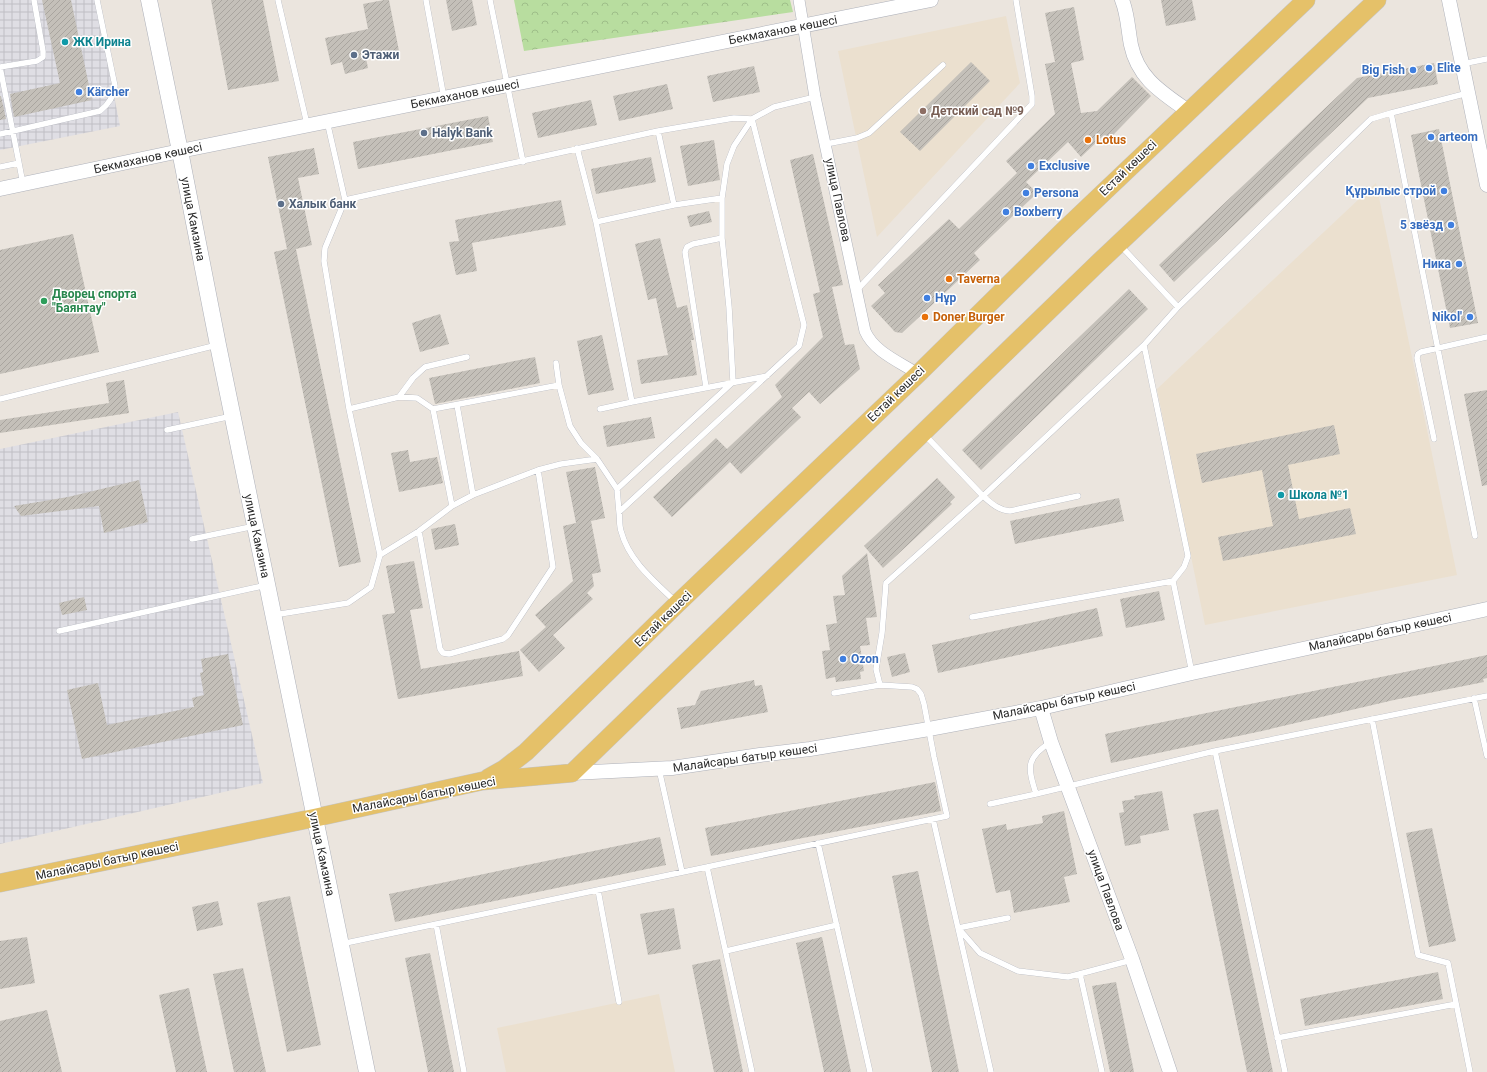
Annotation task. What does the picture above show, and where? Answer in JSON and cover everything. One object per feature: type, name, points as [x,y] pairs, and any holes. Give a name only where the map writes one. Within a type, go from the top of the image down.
[{"type":"main road","name":"улица Камзина","points":[[149,0],[232,416],[367,1072]]},
{"type":"main road","name":"Естай көшесі","points":[[482,781],[504,769],[526,752],[677,604],[918,374],[1063,231],[1306,0]]},
{"type":"main road","points":[[572,773],[1118,243],[1377,0]]},
{"type":"main road","name":"Малайсары батыр көшесі","points":[[0,883],[314,818],[482,781],[572,773]]},
{"type":"street","name":"улица Павлова","points":[[799,0],[816,97],[868,338],[875,347],[918,374]]},
{"type":"street","name":"Бекмаханов көшесі","points":[[0,189],[327,121],[931,0]]},
{"type":"street","points":[[1122,0],[1128,24],[1131,46],[1142,73],[1153,86],[1188,111]]},
{"type":"street","points":[[1449,0],[1487,185]]},
{"type":"street","name":"Малайсары батыр көшесі","points":[[572,773],[659,769],[810,749],[929,729],[1041,708],[1192,673],[1487,610]]},
{"type":"street","name":"улица Павлова","points":[[1041,708],[1051,742],[1132,959],[1170,1072]]},
{"type":"lane","points":[[24,184],[0,67],[37,61],[43,57],[34,0]]},
{"type":"lane","points":[[0,134],[100,111],[109,104],[114,93],[115,86],[97,0]]},
{"type":"lane","points":[[278,0],[307,126]]},
{"type":"lane","points":[[426,0],[444,98]]},
{"type":"lane","points":[[490,0],[523,162]]},
{"type":"lane","points":[[857,290],[1032,104],[1032,96],[1016,0]]},
{"type":"lane","points":[[1462,64],[1487,59]]},
{"type":"lane","points":[[826,144],[856,138],[869,133],[943,65]]},
{"type":"lane","points":[[880,686],[876,669],[882,633],[886,583],[983,496],[1144,345],[1178,307],[1371,119],[1469,93]]},
{"type":"lane","points":[[734,382],[729,307],[722,238],[722,198],[727,164],[734,146],[752,119],[774,106],[816,97]]},
{"type":"lane","points":[[1391,113],[1475,536]]},
{"type":"lane","points":[[345,200],[523,162],[577,148],[734,118],[752,119]]},
{"type":"lane","points":[[620,512],[799,346],[804,325],[752,119]]},
{"type":"lane","points":[[273,616],[348,603],[371,587],[380,555],[349,409],[324,261],[325,248],[345,200],[327,121]]},
{"type":"lane","points":[[658,132],[674,205]]},
{"type":"lane","points":[[577,148],[596,222],[632,402]]},
{"type":"lane","points":[[0,167],[20,163]]},
{"type":"lane","points":[[596,222],[674,205],[722,198]]},
{"type":"lane","points":[[706,386],[685,252],[687,247],[693,244],[722,238]]},
{"type":"lane","points":[[1118,243],[1178,307]]},
{"type":"lane","points":[[1434,439],[1417,358],[1418,354],[1437,348],[1487,337]]},
{"type":"lane","points":[[0,399],[218,345]]},
{"type":"lane","points":[[972,617],[1173,581],[1184,567],[1188,556],[1144,345]]},
{"type":"lane","points":[[398,397],[413,378],[425,367],[467,358]]},
{"type":"lane","points":[[556,363],[559,385],[570,426],[581,443],[597,460],[617,489],[621,530],[627,547],[635,561],[677,604]]},
{"type":"lane","points":[[600,409],[706,386],[767,376]]},
{"type":"lane","points":[[617,489],[734,382]]},
{"type":"lane","points":[[349,409],[398,397],[416,398],[433,409],[559,385]]},
{"type":"lane","points":[[457,405],[473,495]]},
{"type":"lane","points":[[433,409],[452,506]]},
{"type":"lane","points":[[167,430],[232,416]]},
{"type":"lane","points":[[922,432],[983,496],[997,508],[1004,511],[1078,496]]},
{"type":"lane","points":[[380,555],[419,531],[452,506],[473,495],[538,470],[561,464],[597,460]]},
{"type":"lane","points":[[419,531],[440,649],[443,653],[449,654],[503,639],[508,635],[553,567],[538,470]]},
{"type":"lane","points":[[192,539],[255,526]]},
{"type":"lane","points":[[1173,581],[1192,673]]},
{"type":"lane","points":[[59,630],[267,585]]},
{"type":"lane","points":[[341,944],[947,816],[924,704],[921,694],[917,689],[912,687],[880,686],[834,693]]},
{"type":"lane","points":[[990,804],[1068,787],[1215,751],[1487,696]]},
{"type":"lane","points":[[1474,698],[1487,756]]},
{"type":"lane","points":[[1372,719],[1418,956],[1448,963],[1470,1072]]},
{"type":"lane","points":[[1036,794],[1030,772],[1032,759],[1043,747],[1051,742]]},
{"type":"lane","points":[[1215,751],[1285,1072]]},
{"type":"lane","points":[[659,769],[682,872]]},
{"type":"lane","points":[[933,819],[991,1072]]},
{"type":"lane","points":[[818,843],[870,1072]]},
{"type":"lane","points":[[707,867],[752,1072]]},
{"type":"lane","points":[[598,890],[619,1002]]},
{"type":"lane","points":[[958,928],[1008,918]]},
{"type":"lane","points":[[436,924],[464,1072]]},
{"type":"lane","points":[[726,951],[837,925]]},
{"type":"lane","points":[[958,928],[980,953],[1018,971],[1068,977],[1132,959]]},
{"type":"lane","points":[[1080,974],[1102,1072]]},
{"type":"lane","points":[[1277,1038],[1456,1004]]},
{"type":"shaded area","points":[[0,0],[95,0],[120,126],[0,150]]},
{"type":"shaded area","name":"Детский сад №9","points":[[1006,16],[1020,83],[877,237],[838,51]]},
{"type":"shaded area","points":[[1376,183],[1457,575],[1205,625],[1157,389]]},
{"type":"shaded area","points":[[178,412],[263,783],[0,844],[0,449]]},
{"type":"shaded area","points":[[659,994],[675,1072],[506,1072],[497,1028]]},
{"type":"green space","points":[[514,0],[790,0],[793,12],[524,51]]},
{"type":"building","name":"ЖК Ирина","points":[[42,0],[71,0],[92,100],[14,117],[10,94],[60,83]]},
{"type":"building","points":[[211,0],[263,0],[279,81],[228,90]]},
{"type":"building","points":[[389,0],[399,51],[366,58],[368,68],[345,74],[342,62],[331,65],[325,38],[368,29],[363,4]]},
{"type":"building","points":[[446,0],[472,0],[477,25],[452,31]]},
{"type":"building","points":[[1161,0],[1192,0],[1196,20],[1166,26]]},
{"type":"building","points":[[1074,7],[1084,60],[1071,63],[1081,113],[1097,111],[1132,77],[1151,96],[1109,139],[1104,135],[1081,157],[1068,142],[1026,182],[1037,193],[974,253],[980,260],[902,333],[895,332],[871,306],[885,293],[878,285],[949,219],[959,229],[1017,173],[1006,161],[1055,114],[1045,64],[1055,62],[1045,13]]},
{"type":"building","points":[[971,62],[990,81],[920,151],[900,132]]},
{"type":"building","points":[[1434,63],[1438,84],[1368,98],[1174,282],[1159,265],[1357,78]]},
{"type":"building","points":[[754,66],[760,92],[713,102],[707,76]]},
{"type":"building","points":[[667,84],[673,109],[619,121],[613,96]]},
{"type":"building","points":[[0,96],[6,119],[0,120]]},
{"type":"building","points":[[591,100],[597,125],[538,138],[532,113]]},
{"type":"building","points":[[488,116],[493,142],[358,169],[353,142]]},
{"type":"building","points":[[1439,129],[1478,323],[1450,328],[1411,135]]},
{"type":"building","points":[[714,140],[720,180],[688,186],[680,146]]},
{"type":"building","points":[[314,148],[319,174],[298,178],[312,245],[296,249],[361,562],[339,567],[274,252],[287,249],[268,157]]},
{"type":"building","points":[[813,154],[843,285],[832,287],[845,345],[854,344],[860,369],[820,404],[809,392],[792,408],[801,417],[741,474],[730,462],[672,517],[653,497],[716,438],[727,449],[782,397],[775,385],[823,337],[813,294],[820,292],[790,160]]},
{"type":"building","points":[[651,157],[656,182],[596,194],[591,169]]},
{"type":"building","points":[[561,200],[566,225],[472,243],[477,271],[456,275],[449,242],[459,241],[455,220]]},
{"type":"building","points":[[709,211],[712,222],[690,227],[687,216]]},
{"type":"building","name":"Дворец спорта \"Баянтау\"","points":[[73,234],[99,352],[0,374],[0,250]]},
{"type":"building","points":[[660,238],[677,308],[687,305],[694,340],[691,340],[697,375],[641,384],[637,360],[668,355],[656,298],[648,300],[635,244]]},
{"type":"building","points":[[1129,289],[1148,309],[981,470],[962,450]]},
{"type":"building","points":[[440,314],[449,344],[420,352],[412,323]]},
{"type":"building","points":[[602,335],[614,390],[588,395],[577,341]]},
{"type":"building","points":[[535,357],[540,383],[435,404],[429,378]]},
{"type":"building","points":[[124,380],[129,413],[0,433],[0,420],[109,403],[106,383]]},
{"type":"building","points":[[1487,390],[1487,485],[1482,486],[1464,394]]},
{"type":"building","points":[[651,417],[655,438],[607,447],[603,426]]},
{"type":"building","name":"Школа №1","points":[[1334,425],[1340,454],[1288,465],[1299,519],[1350,508],[1356,534],[1223,561],[1218,537],[1273,526],[1262,470],[1202,483],[1196,454]]},
{"type":"building","points":[[408,450],[410,462],[437,457],[443,483],[399,492],[391,453]]},
{"type":"building","points":[[595,467],[605,518],[591,521],[601,572],[592,574],[594,586],[587,593],[593,599],[553,635],[565,648],[539,672],[520,650],[546,627],[535,615],[573,581],[563,526],[576,523],[566,472]]},
{"type":"building","points":[[937,478],[955,497],[950,502],[952,504],[883,568],[864,546]]},
{"type":"building","points":[[139,480],[148,522],[104,533],[99,506],[21,516],[14,506],[68,497]]},
{"type":"building","points":[[1119,498],[1124,521],[1015,544],[1010,521]]},
{"type":"building","points":[[455,524],[459,545],[435,550],[431,529]]},
{"type":"building","points":[[867,553],[877,617],[866,618],[870,645],[860,646],[864,671],[860,672],[861,679],[836,682],[835,677],[826,679],[822,651],[830,650],[826,625],[837,623],[833,596],[845,595],[842,576]]},
{"type":"building","points":[[414,561],[423,608],[410,610],[421,669],[519,651],[523,676],[398,699],[382,615],[395,613],[386,566]]},
{"type":"building","points":[[1159,591],[1165,620],[1126,628],[1120,599]]},
{"type":"building","points":[[84,597],[87,610],[62,615],[59,603]]},
{"type":"building","points":[[1097,608],[1103,636],[938,673],[932,645]]},
{"type":"building","points":[[905,653],[910,672],[892,677],[887,657]]},
{"type":"building","points":[[228,654],[243,725],[82,759],[67,690],[98,683],[107,725],[194,707],[192,698],[204,695],[200,673],[203,672],[201,659]]},
{"type":"building","points":[[1487,655],[1487,678],[1483,679],[1484,682],[1394,700],[1262,731],[1111,763],[1105,734]]},
{"type":"building","points":[[754,680],[755,686],[762,685],[768,712],[681,729],[677,708],[695,705],[701,691]]},
{"type":"building","points":[[935,782],[941,811],[711,856],[705,828]]},
{"type":"building","points":[[1162,791],[1169,830],[1140,836],[1141,843],[1125,846],[1119,813],[1124,812],[1122,801],[1135,799],[1134,796]]},
{"type":"building","points":[[1218,809],[1273,1072],[1247,1072],[1193,814]]},
{"type":"building","points":[[1064,811],[1077,874],[1064,877],[1070,902],[1014,913],[1010,890],[996,893],[982,829],[1006,824],[1007,830],[1043,823],[1042,816]]},
{"type":"building","points":[[1432,828],[1456,941],[1429,947],[1406,833]]},
{"type":"building","points":[[660,837],[666,865],[395,922],[389,894]]},
{"type":"building","points":[[918,871],[959,1072],[932,1072],[892,876]]},
{"type":"building","points":[[290,896],[321,1045],[287,1052],[257,903]]},
{"type":"building","points":[[218,901],[223,925],[197,931],[192,907]]},
{"type":"building","points":[[674,908],[681,949],[648,955],[640,914]]},
{"type":"building","points":[[27,937],[35,983],[0,989],[0,941]]},
{"type":"building","points":[[822,937],[851,1072],[824,1072],[796,943]]},
{"type":"building","points":[[430,953],[454,1072],[428,1072],[405,958]]},
{"type":"building","points":[[720,959],[743,1072],[714,1072],[692,965]]},
{"type":"building","points":[[243,968],[266,1072],[234,1072],[213,974]]},
{"type":"building","points":[[1438,972],[1443,999],[1305,1026],[1300,999]]},
{"type":"building","points":[[1116,982],[1134,1072],[1110,1072],[1092,986]]},
{"type":"building","points":[[189,988],[207,1072],[176,1072],[159,995]]},
{"type":"building","points":[[47,1010],[62,1072],[0,1072],[0,1021]]},
{"type":"place","name":"ЖК Ирина","points":[[65,42]]},
{"type":"place","name":"Этажи","points":[[354,55]]},
{"type":"place","name":"Elite","points":[[1429,68]]},
{"type":"place","name":"Big Fish","points":[[1413,70]]},
{"type":"place","name":"Kärcher","points":[[79,92]]},
{"type":"place","name":"Детский сад №9","points":[[923,111]]},
{"type":"place","name":"Halyk Bank","points":[[424,133]]},
{"type":"place","name":"arteom","points":[[1431,137]]},
{"type":"place","name":"Lotus","points":[[1088,140]]},
{"type":"place","name":"Exclusive","points":[[1031,166]]},
{"type":"place","name":"Құрылыс строй","points":[[1444,191]]},
{"type":"place","name":"Persona","points":[[1026,193]]},
{"type":"place","name":"Халык банк","points":[[281,204]]},
{"type":"place","name":"Boxberry","points":[[1006,212]]},
{"type":"place","name":"5 звёзд","points":[[1451,225]]},
{"type":"place","name":"Ника","points":[[1459,264]]},
{"type":"place","name":"Taverna","points":[[949,279]]},
{"type":"place","name":"Нұр","points":[[927,298]]},
{"type":"place","name":"Дворец спорта \"Баянтау\"","points":[[44,301]]},
{"type":"place","name":"Doner Burger","points":[[925,317]]},
{"type":"place","name":"Nikol'","points":[[1470,317]]},
{"type":"place","name":"Школа №1","points":[[1281,495]]},
{"type":"place","name":"Ozon","points":[[843,659]]}]
